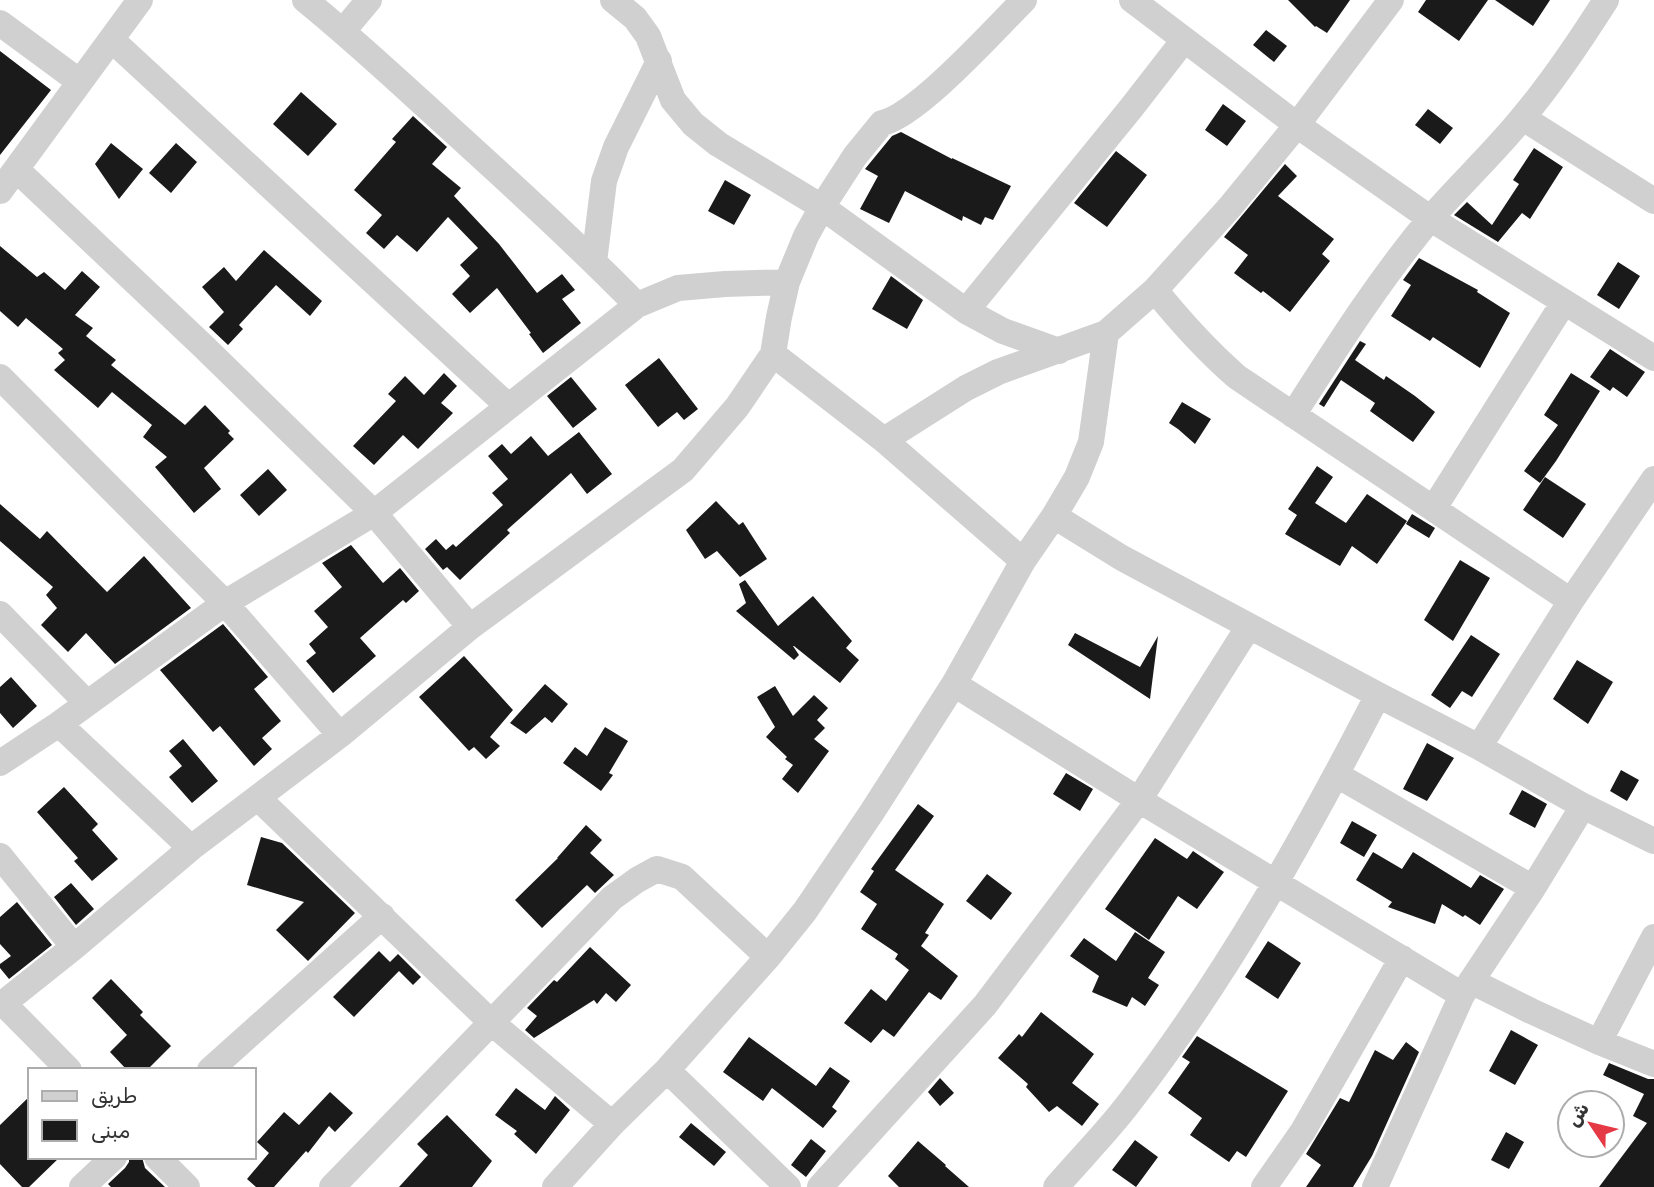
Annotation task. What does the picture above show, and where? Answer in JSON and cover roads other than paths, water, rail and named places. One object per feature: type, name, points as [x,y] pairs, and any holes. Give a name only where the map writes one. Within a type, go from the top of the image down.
[{"type":"street","points":[[0,191],[140,0]]},
{"type":"street","points":[[305,0],[343,31],[507,180],[637,305]]},
{"type":"street","points":[[343,31],[369,0]]},
{"type":"street","points":[[613,0],[635,18],[648,36],[673,100],[693,124],[718,144],[822,207],[966,311],[1003,331],[1059,351]]},
{"type":"street","points":[[67,1068],[1,1005],[191,848],[340,735],[470,628],[683,470],[737,407],[773,354],[787,282],[806,236],[855,156],[882,123],[891,121],[924,97],[1024,0]]},
{"type":"street","points":[[1132,0],[1297,125],[1431,219],[1654,358]]},
{"type":"street","points":[[884,440],[966,388],[998,372],[1106,333],[1155,290],[1230,207],[1297,125],[1391,0]]},
{"type":"street","points":[[1293,415],[1350,327],[1431,219],[1523,118],[1575,50],[1606,0]]},
{"type":"street","points":[[0,23],[80,82]]},
{"type":"street","points":[[112,40],[508,406]]},
{"type":"street","points":[[966,311],[1184,40]]},
{"type":"street","points":[[594,262],[604,181],[616,147],[659,61]]},
{"type":"street","points":[[1523,118],[1654,201]]},
{"type":"street","points":[[17,170],[203,346],[373,513],[470,628]]},
{"type":"street","points":[[0,763],[59,724],[225,603],[373,513],[637,305],[678,288],[787,282]]},
{"type":"street","points":[[1155,290],[1185,327],[1237,377],[1572,601]]},
{"type":"street","points":[[1434,508],[1564,302]]},
{"type":"street","points":[[555,1187],[612,1124],[667,1070],[768,957],[805,911],[872,813],[954,684],[1023,561],[1077,477],[1091,442],[1106,333]]},
{"type":"street","points":[[773,354],[884,440],[1023,561]]},
{"type":"street","points":[[0,377],[225,603],[340,735]]},
{"type":"street","points":[[1479,747],[1654,479]]},
{"type":"street","points":[[1054,516],[1122,558],[1479,747],[1583,806],[1654,841]]},
{"type":"street","points":[[0,614],[87,702]]},
{"type":"street","points":[[820,1187],[985,1005],[1139,800],[1249,626]]},
{"type":"street","points":[[954,684],[1139,800],[1402,958],[1466,988],[1531,1011],[1654,1064]]},
{"type":"street","points":[[1056,1187],[1128,1104],[1229,960],[1277,882],[1378,695]]},
{"type":"street","points":[[59,724],[191,848]]},
{"type":"street","points":[[1337,775],[1533,888]]},
{"type":"street","points":[[258,798],[492,1023],[612,1124]]},
{"type":"street","points":[[1376,1187],[1466,988],[1533,888],[1583,806]]},
{"type":"street","points":[[0,856],[74,947]]},
{"type":"street","points":[[332,1187],[612,898],[657,869],[682,877],[768,957]]},
{"type":"street","points":[[213,1068],[382,916]]},
{"type":"street","points":[[1599,1042],[1654,937]]},
{"type":"street","points":[[1264,1187],[1310,1120],[1402,958]]},
{"type":"street","points":[[667,1070],[788,1187]]},
{"type":"street","points":[[82,1187],[112,1159]]},
{"type":"street","points":[[159,1159],[187,1187]]}]
